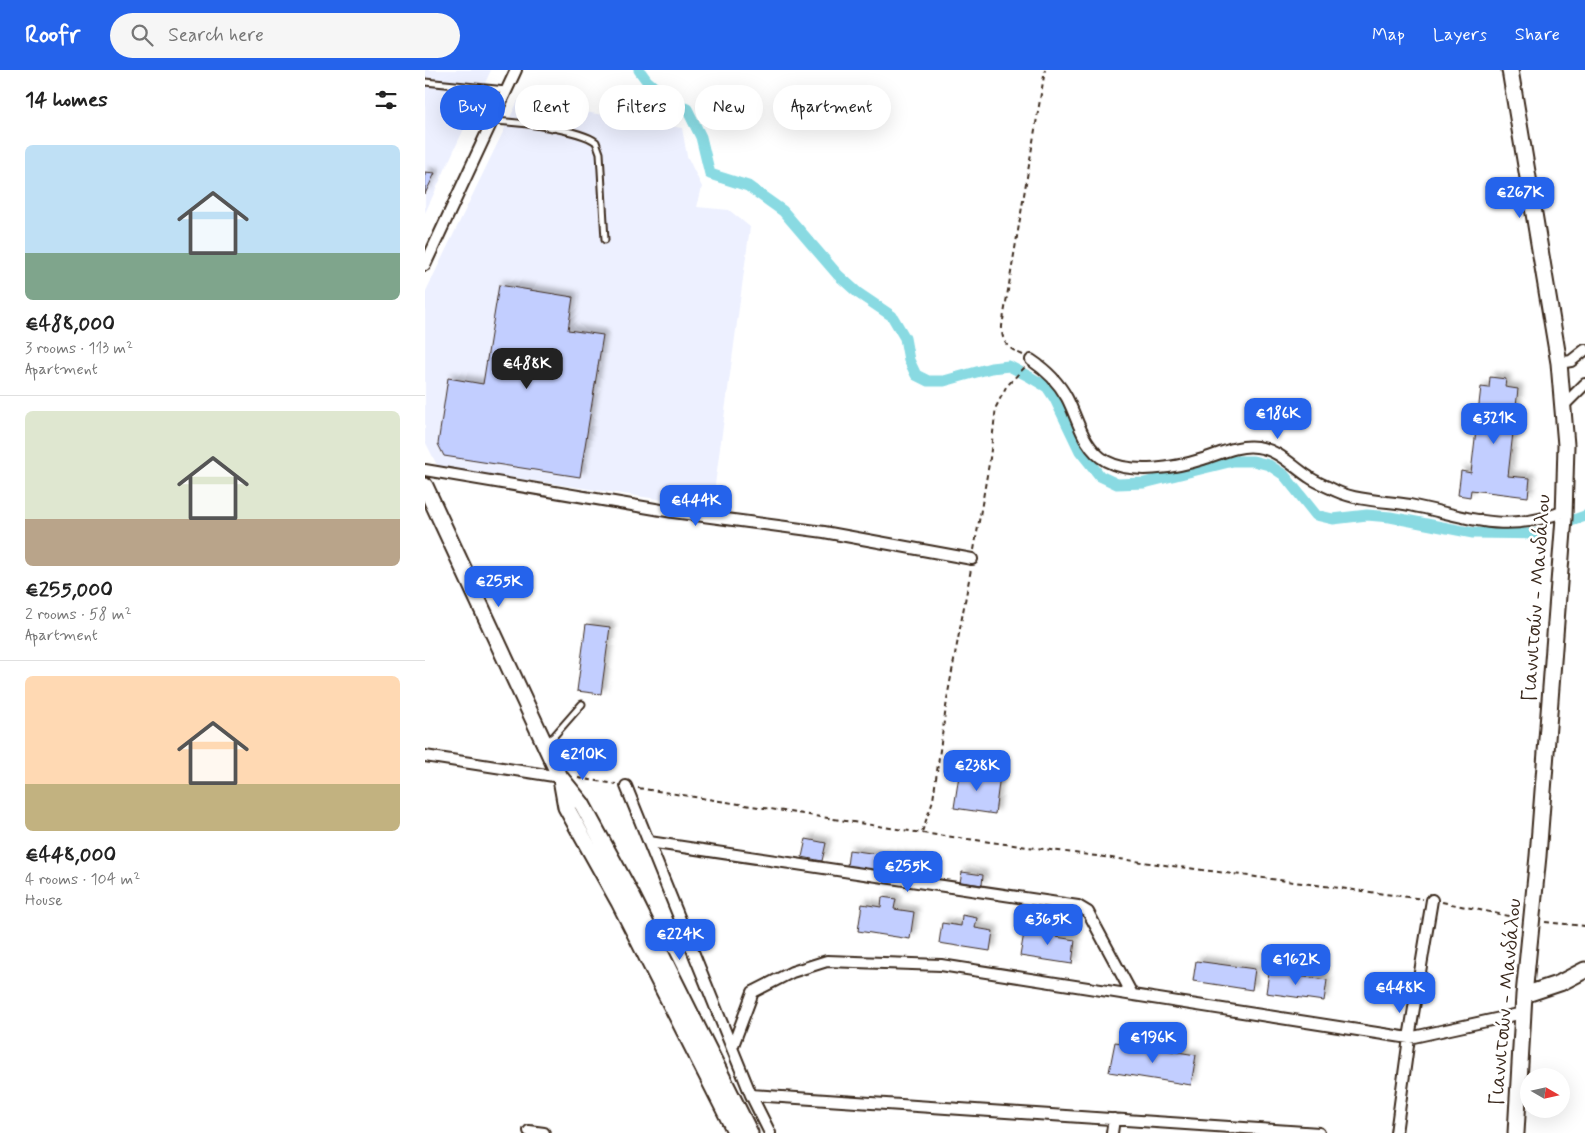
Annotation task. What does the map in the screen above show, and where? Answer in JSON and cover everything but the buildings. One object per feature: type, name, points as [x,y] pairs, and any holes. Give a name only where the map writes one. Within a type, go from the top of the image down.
[{"type":"main road","name":"Γιαννιτσών - Μανδάλου","points":[[1510,70],[1559,363],[1564,405],[1567,465],[1565,512],[1532,921],[1524,995],[1516,1133]]},
{"type":"main road","points":[[425,486],[561,777],[582,804],[631,894],[749,1133]]},
{"type":"main road","points":[[561,777],[566,807],[619,902],[736,1133]]},
{"type":"main road","points":[[1524,995],[1542,990],[1585,970]]},
{"type":"street","points":[[506,90],[516,70]]},
{"type":"street","points":[[425,265],[488,130]]},
{"type":"street","points":[[1559,363],[1571,361],[1585,350]]},
{"type":"street","points":[[1031,360],[1045,369],[1056,382],[1066,397],[1082,433],[1095,453],[1108,462],[1117,465],[1140,468],[1171,465],[1256,446],[1279,454],[1310,478],[1349,495],[1411,506],[1491,524],[1532,522],[1565,512]]},
{"type":"street","points":[[1564,405],[1585,384]]},
{"type":"street","points":[[425,470],[673,512],[824,532],[972,559]]},
{"type":"street","points":[[425,756],[561,777]]},
{"type":"street","points":[[626,786],[751,1095],[770,1133]]},
{"type":"street","points":[[649,842],[1078,906],[1088,912],[1132,994]]},
{"type":"street","points":[[1396,1133],[1409,1038],[1432,900]]},
{"type":"street","points":[[732,1048],[753,992],[792,972],[827,960],[941,965],[1409,1038],[1523,1013]]},
{"type":"street","points":[[751,1095],[1114,1119],[1241,1130],[1319,1133]]},
{"type":"street","points":[[1112,1133],[1114,1119]]},
{"type":"street","points":[[529,1131],[544,1133]]},
{"type":"lane","points":[[425,82],[506,90]]},
{"type":"lane","points":[[505,123],[572,133],[586,136],[596,142],[600,154],[605,240]]},
{"type":"lane","points":[[545,743],[555,736],[582,704]]},
{"type":"path","points":[[922,833],[933,800],[948,693],[990,458],[996,407],[1006,387],[1031,360],[1007,346],[1002,333],[1045,70]]},
{"type":"path","points":[[561,777],[922,833],[1432,900],[1532,921],[1585,926]]},
{"type":"shaded area","points":[[425,70],[491,70],[484,85],[440,85],[440,130],[463,130],[425,213]]},
{"type":"shaded area","points":[[515,107],[515,130],[589,130],[589,113],[599,114],[599,130],[682,130],[687,156],[702,187],[697,207],[729,210],[750,227],[712,507],[438,467],[425,441],[425,293]]},
{"type":"waterway","points":[[639,70],[647,81],[670,101],[687,109],[701,137],[710,174],[748,186],[783,211],[838,275],[858,293],[892,316],[905,338],[909,360],[916,375],[928,381],[944,381],[991,368],[1009,366],[1030,377],[1047,387],[1055,399],[1080,451],[1100,476],[1117,484],[1144,483],[1233,461],[1253,461],[1269,465],[1284,475],[1316,515],[1333,519],[1367,515],[1390,517],[1473,533],[1542,534]]},
{"type":"waterway","points":[[1568,522],[1585,516]]}]
